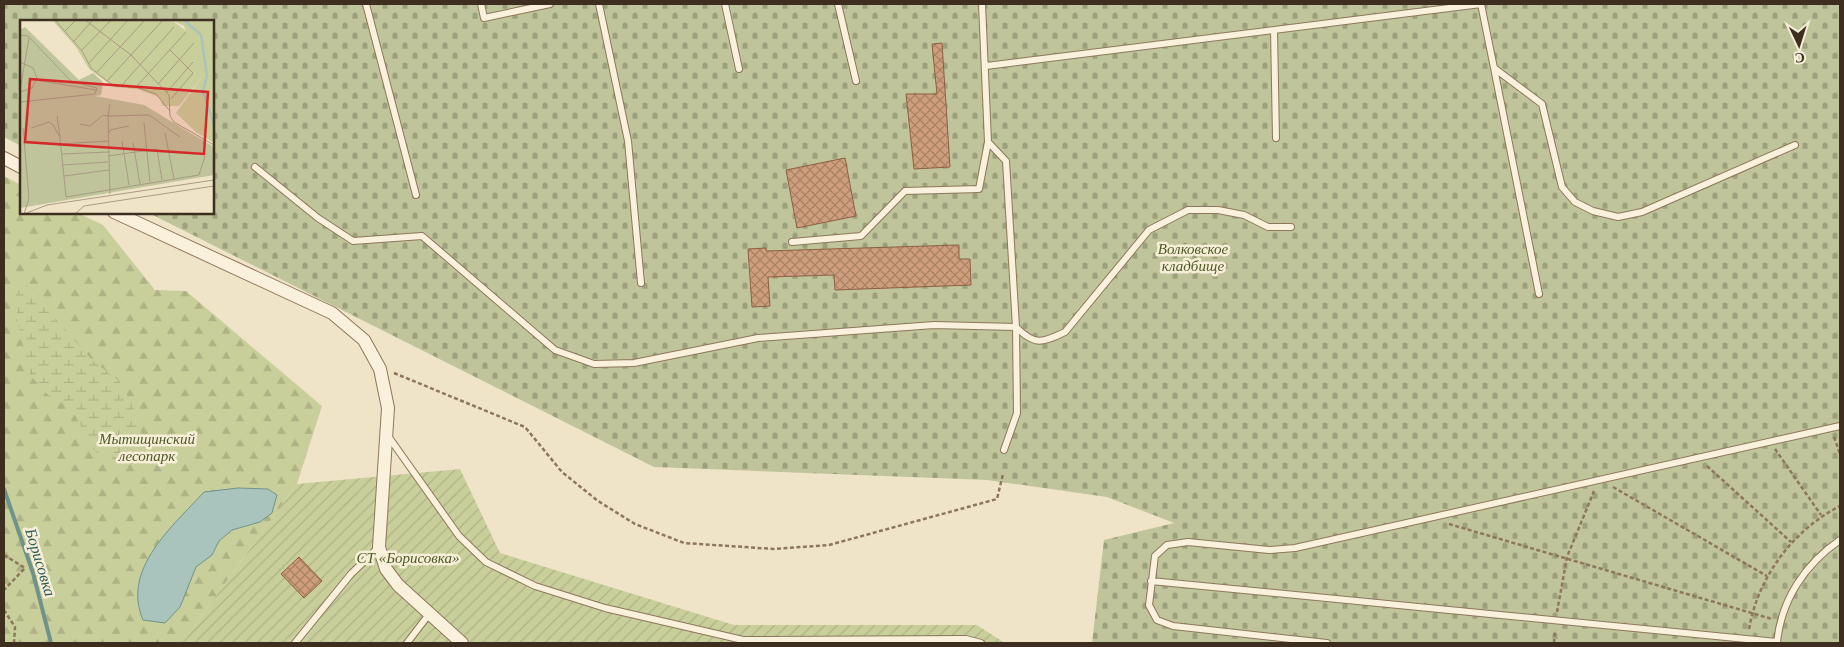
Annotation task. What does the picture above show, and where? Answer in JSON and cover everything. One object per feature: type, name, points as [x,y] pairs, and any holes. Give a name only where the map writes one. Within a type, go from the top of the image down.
[{"type":"street","points":[[4,158],[20,166]]},
{"type":"street","points":[[118,214],[332,313],[364,340],[380,369],[388,408],[388,436],[379,547],[386,569],[398,585],[462,643]]},
{"type":"lane","points":[[366,4],[416,195]]},
{"type":"lane","points":[[481,4],[484,18],[550,4]]},
{"type":"lane","points":[[598,4],[628,141],[641,283]]},
{"type":"lane","points":[[725,4],[739,69]]},
{"type":"lane","points":[[838,4],[856,81]]},
{"type":"lane","points":[[792,242],[862,236],[905,191],[979,189],[988,142],[982,4]]},
{"type":"lane","points":[[986,66],[1482,4],[1539,294]]},
{"type":"lane","points":[[1274,30],[1276,138]]},
{"type":"lane","points":[[1494,68],[1542,104],[1562,187],[1574,202],[1593,211],[1618,217],[1642,212],[1795,145]]},
{"type":"lane","points":[[988,142],[1006,161],[1016,327],[1017,413],[1004,450]]},
{"type":"lane","points":[[255,167],[318,218],[353,241],[422,236],[555,350],[594,364],[634,363],[758,338],[934,325],[1016,327],[1028,340],[1046,342],[1065,332],[1150,230],[1188,210],[1218,210],[1244,216],[1268,227],[1291,227]]},
{"type":"lane","points":[[1327,643],[1173,626],[1157,620],[1149,605],[1155,556],[1167,545],[1188,542],[1269,550],[1294,548],[1840,426]]},
{"type":"lane","points":[[388,436],[458,536],[486,562],[535,586],[605,608],[742,642],[966,639],[981,643]]},
{"type":"lane","points":[[1151,581],[1777,643],[1785,606],[1810,564],[1840,540]]},
{"type":"lane","points":[[295,643],[351,574],[379,547]]},
{"type":"lane","points":[[406,643],[430,613]]},
{"type":"path","points":[[380,369],[429,386],[525,427],[562,472],[598,501],[635,524],[684,543],[774,549],[829,545],[998,499],[1003,474]]},
{"type":"path","points":[[1831,429],[1840,454]]},
{"type":"path","points":[[1771,442],[1821,515]]},
{"type":"path","points":[[1698,458],[1791,542]]},
{"type":"path","points":[[1554,643],[1567,558],[1586,508],[1600,480],[1767,576]]},
{"type":"path","points":[[1748,640],[1752,613],[1767,576],[1791,542],[1821,515],[1840,506]]},
{"type":"path","points":[[1427,518],[1781,622]]},
{"type":"path","points":[[4,555],[25,568],[4,590]]},
{"type":"path","points":[[4,610],[15,627],[14,643]]},
{"type":"green space","name":"Волковское кладбище","points":[[4,4],[1840,4],[1840,643],[1092,643],[1104,540],[1174,523],[1107,497],[987,480],[654,467],[151,214],[214,214],[214,20],[20,20],[20,145],[4,137]]},
{"type":"green space","name":"Мытищинский лесопарк","points":[[4,176],[20,184],[20,214],[80,214],[103,225],[155,290],[186,291],[322,406],[297,484],[182,643],[4,643]]},
{"type":"green space","points":[[27,286],[37,292],[58,322],[92,360],[118,380],[137,413],[144,446],[125,460],[95,452],[71,408],[47,394],[30,375],[17,319],[17,291]]},
{"type":"green space","name":"СТ «Борисовка»","points":[[460,469],[500,553],[734,625],[977,625],[1005,643],[182,643],[297,484]]},
{"type":"water","points":[[238,488],[268,489],[277,495],[272,513],[260,522],[232,530],[219,541],[212,555],[196,567],[180,607],[165,623],[143,620],[138,601],[139,583],[144,566],[165,534],[204,492]]},
{"type":"building","points":[[942,43],[950,167],[914,169],[906,94],[937,94],[932,44]]},
{"type":"building","points":[[845,158],[856,216],[797,228],[786,170]]},
{"type":"building","points":[[959,245],[959,259],[970,259],[971,285],[835,290],[834,275],[768,277],[770,306],[752,307],[748,249],[766,248],[766,251]]},
{"type":"building","points":[[299,557],[322,581],[304,598],[281,574]]},
{"type":"waterway","name":"Борисовка","points":[[4,489],[33,573],[51,643]]}]
